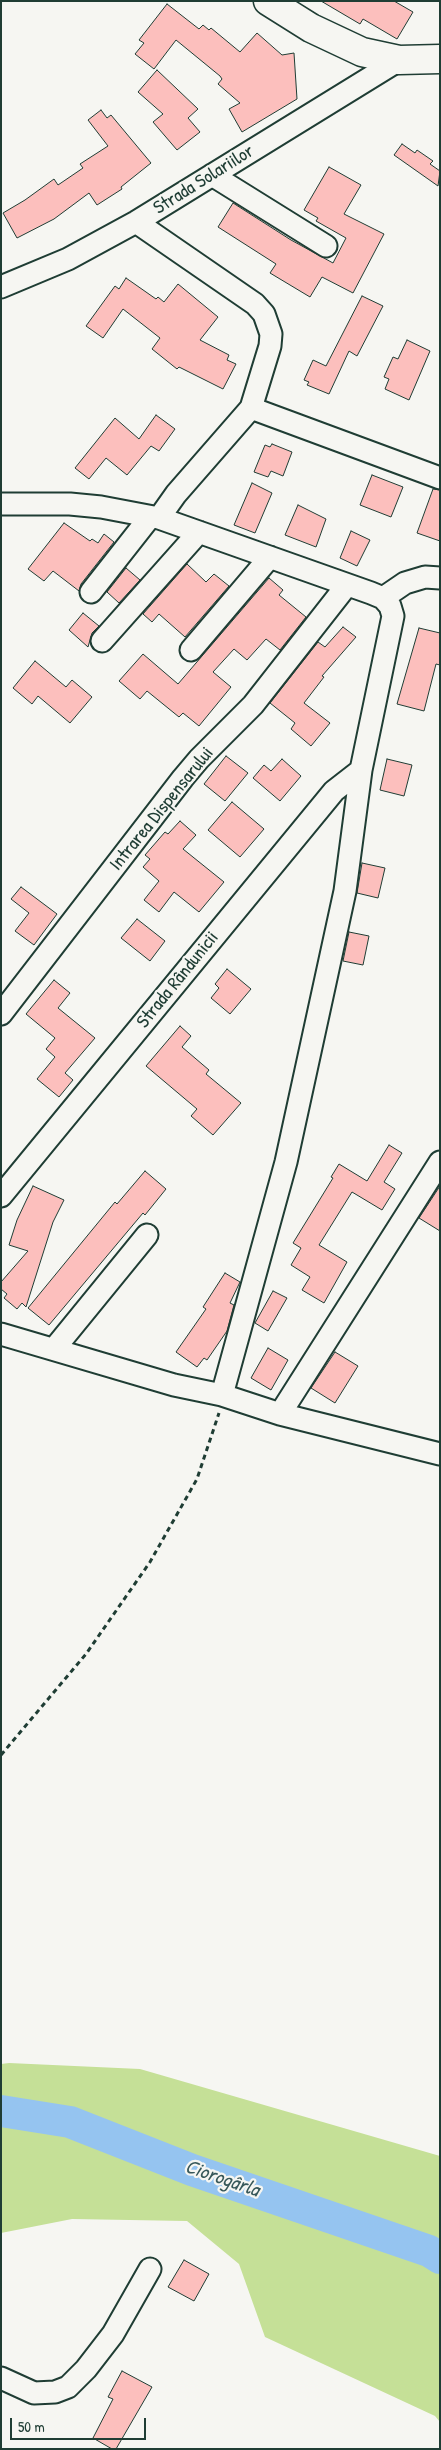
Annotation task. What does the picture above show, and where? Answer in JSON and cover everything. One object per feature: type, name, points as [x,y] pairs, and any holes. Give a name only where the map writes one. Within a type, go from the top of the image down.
[{"type":"main road","points":[[268,1],[311,28],[346,46],[399,60],[440,59]]},
{"type":"street","name":"Strada Solariilor","points":[[1,287],[68,259],[136,222],[399,60]]},
{"type":"street","points":[[212,174],[326,246]]},
{"type":"street","points":[[91,592],[250,408],[270,346],[271,334],[264,314],[255,304],[136,222]]},
{"type":"street","points":[[250,408],[440,478]]},
{"type":"street","points":[[1,504],[78,505],[155,517],[383,598],[390,606],[393,616],[361,770],[345,891],[286,1162],[222,1395]]},
{"type":"street","points":[[102,641],[199,532]]},
{"type":"street","points":[[191,650],[270,557]]},
{"type":"street","points":[[383,598],[405,583],[425,577],[440,578]]},
{"type":"street","name":"Intrarea Dispensarului","points":[[1,1014],[194,766],[253,704],[347,585]]},
{"type":"street","name":"Strada Rândunicii","points":[[1,1196],[334,791],[361,770]]},
{"type":"street","points":[[280,1414],[440,1162]]},
{"type":"street","points":[[54,1349],[147,1235]]},
{"type":"street","points":[[1,1334],[174,1385],[222,1395],[280,1414],[440,1454]]},
{"type":"street","points":[[1,2378],[34,2393],[55,2392],[68,2387],[86,2369],[113,2334],[150,2269]]},
{"type":"path","points":[[1,1755],[86,1654],[150,1562],[197,1478],[218,1420],[222,1395]]},
{"type":"green space","points":[[1,2064],[140,2069],[440,2156],[440,2422],[435,2416],[265,2337],[239,2264],[187,2221],[72,2219],[1,2233]]},
{"type":"building","points":[[321,1],[394,1],[413,12],[397,39],[363,19],[360,24]]},
{"type":"building","points":[[167,4],[199,29],[203,25],[209,30],[211,28],[240,52],[257,33],[282,55],[294,53],[297,99],[242,132],[229,109],[240,103],[218,84],[222,79],[220,76],[176,40],[154,69],[135,54],[144,43],[139,40]]},
{"type":"building","points":[[157,70],[198,109],[188,118],[200,132],[177,150],[153,122],[163,114],[138,92]]},
{"type":"building","points":[[101,110],[107,118],[111,115],[151,163],[121,187],[122,189],[97,205],[89,193],[54,219],[17,238],[3,213],[54,179],[58,185],[83,168],[80,164],[108,146],[88,120]]},
{"type":"building","points":[[402,144],[415,153],[417,150],[433,161],[430,164],[440,171],[438,186],[394,155]]},
{"type":"building","points":[[329,167],[361,185],[344,214],[384,234],[353,293],[322,277],[310,297],[270,273],[276,264],[218,227],[233,203],[291,240],[333,263],[346,238],[316,221],[318,218],[304,210]]},
{"type":"building","points":[[126,278],[156,299],[158,297],[164,302],[178,284],[218,317],[200,340],[229,355],[227,360],[236,364],[223,389],[179,367],[177,369],[152,349],[160,338],[123,309],[103,338],[86,326],[115,286],[119,289]]},
{"type":"building","points":[[362,296],[383,306],[357,356],[349,351],[329,394],[307,385],[309,382],[304,380],[313,360],[326,366]]},
{"type":"building","points":[[407,340],[430,351],[409,400],[385,389],[389,379],[384,377],[393,357],[398,359]]},
{"type":"building","points":[[156,415],[175,429],[159,451],[151,446],[127,475],[106,458],[89,479],[75,468],[115,418],[139,439]]},
{"type":"building","points":[[272,444],[292,452],[283,476],[271,471],[268,477],[254,472],[265,445],[270,447]]},
{"type":"building","points":[[372,475],[403,487],[391,517],[360,505]]},
{"type":"building","points":[[252,483],[272,493],[255,533],[234,525]]},
{"type":"building","points":[[433,489],[440,490],[440,541],[417,533]]},
{"type":"building","points":[[298,505],[326,519],[316,547],[285,535]]},
{"type":"building","points":[[64,523],[90,541],[92,539],[98,543],[104,534],[114,542],[81,584],[79,591],[53,571],[44,581],[28,569]]},
{"type":"building","points":[[351,531],[370,540],[357,566],[340,558]]},
{"type":"building","points":[[187,564],[206,582],[214,574],[229,586],[185,637],[159,614],[152,622],[143,614]]},
{"type":"building","points":[[126,568],[140,580],[119,603],[107,592]]},
{"type":"building","points":[[269,578],[283,590],[279,595],[306,617],[280,650],[266,639],[247,660],[234,649],[213,672],[231,687],[199,726],[183,713],[179,717],[147,691],[140,699],[119,681],[143,654],[178,684]]},
{"type":"building","points":[[83,613],[99,626],[92,633],[88,647],[69,630]]},
{"type":"building","points":[[343,627],[356,637],[322,676],[324,677],[304,703],[330,723],[311,746],[291,729],[295,723],[270,703],[318,642],[325,647]]},
{"type":"building","points":[[419,628],[440,633],[440,665],[436,664],[424,711],[397,704]]},
{"type":"building","points":[[35,661],[66,687],[72,680],[92,697],[70,723],[38,696],[32,704],[13,688]]},
{"type":"building","points":[[226,756],[248,773],[225,801],[204,784]]},
{"type":"building","points":[[282,759],[301,776],[280,801],[253,778],[264,765],[271,771]]},
{"type":"building","points":[[387,759],[412,765],[404,796],[380,790]]},
{"type":"building","points":[[232,802],[264,829],[240,857],[208,830]]},
{"type":"building","points":[[180,821],[196,835],[183,849],[224,882],[199,912],[174,892],[159,912],[144,900],[159,881],[143,867],[150,859],[145,855],[165,832],[168,834]]},
{"type":"building","points":[[362,863],[385,868],[378,898],[357,893]]},
{"type":"building","points":[[21,887],[57,914],[34,945],[15,931],[29,913],[11,899]]},
{"type":"building","points":[[137,919],[165,941],[150,961],[121,938]]},
{"type":"building","points":[[349,932],[369,936],[363,965],[343,961]]},
{"type":"building","points":[[227,969],[251,989],[230,1014],[211,998],[219,988],[215,984]]},
{"type":"building","points":[[54,980],[70,993],[58,1008],[95,1038],[65,1073],[73,1080],[59,1097],[37,1079],[55,1057],[46,1049],[55,1038],[26,1014]]},
{"type":"building","points":[[180,1026],[191,1036],[182,1047],[209,1070],[206,1074],[241,1103],[213,1135],[191,1116],[197,1109],[146,1066]]},
{"type":"building","points":[[389,1145],[402,1153],[384,1182],[395,1189],[382,1210],[352,1192],[319,1245],[347,1262],[324,1303],[302,1290],[310,1277],[291,1265],[301,1248],[293,1243],[333,1178],[331,1177],[339,1164],[367,1181]]},
{"type":"building","points":[[145,1171],[166,1189],[145,1215],[143,1213],[49,1325],[28,1308],[115,1202],[117,1204]]},
{"type":"building","points":[[33,1186],[64,1200],[53,1222],[26,1307],[22,1303],[17,1309],[4,1298],[7,1294],[1,1289],[1,1282],[28,1251],[9,1245],[17,1220]]},
{"type":"building","points":[[440,1186],[440,1231],[419,1218]]},
{"type":"building","points":[[225,1273],[240,1282],[230,1303],[234,1305],[227,1331],[207,1360],[204,1358],[197,1367],[176,1352],[206,1309],[203,1307]]},
{"type":"building","points":[[273,1291],[287,1298],[268,1331],[255,1323]]},
{"type":"building","points":[[268,1348],[288,1360],[271,1390],[251,1378]]},
{"type":"building","points":[[335,1352],[358,1366],[335,1403],[311,1388]]},
{"type":"building","points":[[184,2260],[209,2274],[194,2301],[168,2287]]},
{"type":"building","points":[[122,2371],[152,2387],[116,2449],[112,2449],[93,2438],[113,2399],[108,2397]]},
{"type":"waterway","name":"Ciorogârla","points":[[1,2111],[70,2122],[192,2170],[429,2251],[440,2258]]}]
